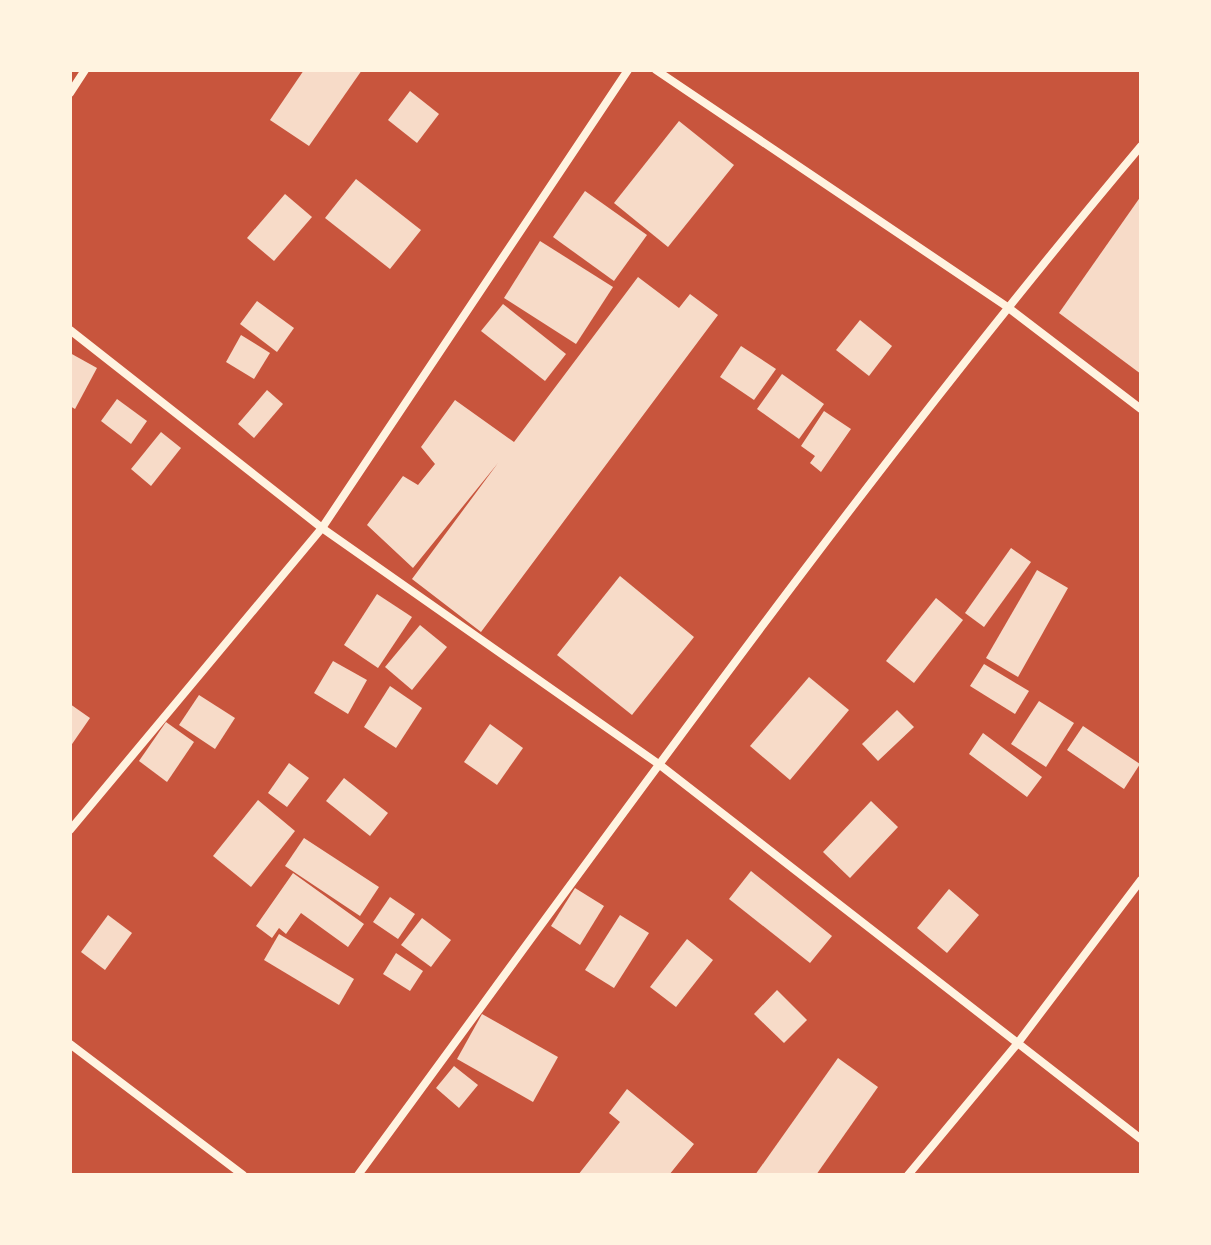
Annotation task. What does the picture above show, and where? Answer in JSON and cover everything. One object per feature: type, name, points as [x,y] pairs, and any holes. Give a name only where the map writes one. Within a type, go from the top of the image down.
[{"type":"street","points":[[70,93],[85,70]]},
{"type":"street","points":[[70,830],[322,528],[628,70]]},
{"type":"street","points":[[656,70],[1006,306],[1141,409]]},
{"type":"street","points":[[358,1175],[660,765],[1006,306],[1141,146]]},
{"type":"street","points":[[70,330],[322,528],[660,765],[1141,1139]]},
{"type":"street","points":[[908,1175],[1017,1044],[1141,880]]},
{"type":"street","points":[[70,1044],[243,1175]]},
{"type":"building","points":[[304,70],[362,70],[309,146],[270,120]]},
{"type":"building","points":[[410,91],[439,114],[417,143],[388,120]]},
{"type":"building","points":[[679,121],[734,165],[668,247],[614,203]]},
{"type":"building","points":[[356,179],[421,230],[390,269],[325,218]]},
{"type":"building","points":[[585,191],[647,235],[614,281],[553,237]]},
{"type":"building","points":[[285,194],[312,217],[274,261],[247,238]]},
{"type":"building","points":[[1141,196],[1141,374],[1059,313]]},
{"type":"building","points":[[540,241],[613,287],[576,344],[504,298]]},
{"type":"building","points":[[638,277],[679,308],[690,294],[718,315],[481,632],[412,579],[498,463],[413,568],[367,525],[403,476],[418,485],[435,464],[421,447],[455,400],[514,442]]},
{"type":"building","points":[[257,301],[294,328],[277,352],[240,324]]},
{"type":"building","points":[[503,304],[566,354],[545,381],[481,331]]},
{"type":"building","points":[[860,320],[892,346],[869,376],[836,350]]},
{"type":"building","points":[[241,335],[270,353],[254,379],[226,362]]},
{"type":"building","points":[[741,346],[776,369],[754,400],[720,377]]},
{"type":"building","points":[[70,353],[97,368],[75,409],[70,406]]},
{"type":"building","points":[[782,374],[824,404],[799,439],[757,409]]},
{"type":"building","points":[[267,390],[283,404],[254,438],[238,424]]},
{"type":"building","points":[[117,399],[147,421],[131,444],[101,421]]},
{"type":"building","points":[[824,411],[851,429],[821,472],[810,463],[815,456],[801,446]]},
{"type":"building","points":[[161,432],[181,448],[151,486],[131,469]]},
{"type":"building","points":[[1011,548],[1031,562],[984,627],[965,613]]},
{"type":"building","points":[[1037,570],[1068,588],[1018,677],[986,658]]},
{"type":"building","points":[[620,576],[694,637],[632,715],[557,655]]},
{"type":"building","points":[[377,594],[412,617],[378,668],[344,645]]},
{"type":"building","points":[[936,598],[963,620],[914,683],[886,661]]},
{"type":"building","points":[[420,625],[447,647],[412,690],[385,667]]},
{"type":"building","points":[[333,661],[367,680],[348,714],[314,693]]},
{"type":"building","points":[[984,664],[1029,691],[1015,714],[970,686]]},
{"type":"building","points":[[809,677],[849,710],[790,780],[750,746]]},
{"type":"building","points":[[390,686],[422,708],[396,748],[364,727]]},
{"type":"building","points":[[199,695],[235,718],[215,749],[179,725]]},
{"type":"building","points":[[1039,701],[1074,723],[1046,767],[1011,744]]},
{"type":"building","points":[[70,704],[90,718],[70,747]]},
{"type":"building","points":[[897,710],[914,727],[878,761],[862,744]]},
{"type":"building","points":[[166,722],[194,742],[167,782],[139,761]]},
{"type":"building","points":[[490,724],[523,748],[497,785],[464,762]]},
{"type":"building","points":[[1083,726],[1140,764],[1124,789],[1067,750]]},
{"type":"building","points":[[983,733],[1042,777],[1027,797],[969,754]]},
{"type":"building","points":[[289,763],[309,778],[287,807],[268,793]]},
{"type":"building","points":[[344,778],[388,813],[370,836],[326,801]]},
{"type":"building","points":[[258,800],[295,831],[251,887],[213,856]]},
{"type":"building","points":[[871,801],[898,827],[850,878],[823,852]]},
{"type":"building","points":[[304,838],[379,887],[360,916],[285,866]]},
{"type":"building","points":[[751,871],[832,936],[810,963],[729,899]]},
{"type":"building","points":[[293,873],[364,924],[348,947],[301,913],[286,934],[279,928],[272,938],[256,926]]},
{"type":"building","points":[[575,888],[604,906],[580,945],[551,926]]},
{"type":"building","points":[[949,889],[979,915],[947,953],[917,928]]},
{"type":"building","points":[[390,897],[415,914],[398,939],[373,922]]},
{"type":"building","points":[[108,915],[132,933],[105,970],[81,952]]},
{"type":"building","points":[[620,915],[649,933],[614,988],[585,970]]},
{"type":"building","points":[[422,918],[451,940],[431,967],[401,945]]},
{"type":"building","points":[[279,934],[354,979],[339,1005],[264,960]]},
{"type":"building","points":[[687,939],[713,960],[676,1007],[650,987]]},
{"type":"building","points":[[396,953],[423,971],[410,991],[383,974]]},
{"type":"building","points":[[777,990],[807,1020],[784,1043],[754,1014]]},
{"type":"building","points":[[482,1014],[558,1057],[533,1102],[457,1059]]},
{"type":"building","points":[[838,1058],[878,1087],[816,1175],[755,1175]]},
{"type":"building","points":[[454,1066],[478,1085],[459,1108],[436,1088]]},
{"type":"building","points":[[627,1089],[694,1144],[669,1175],[578,1175],[620,1122],[609,1113]]}]
